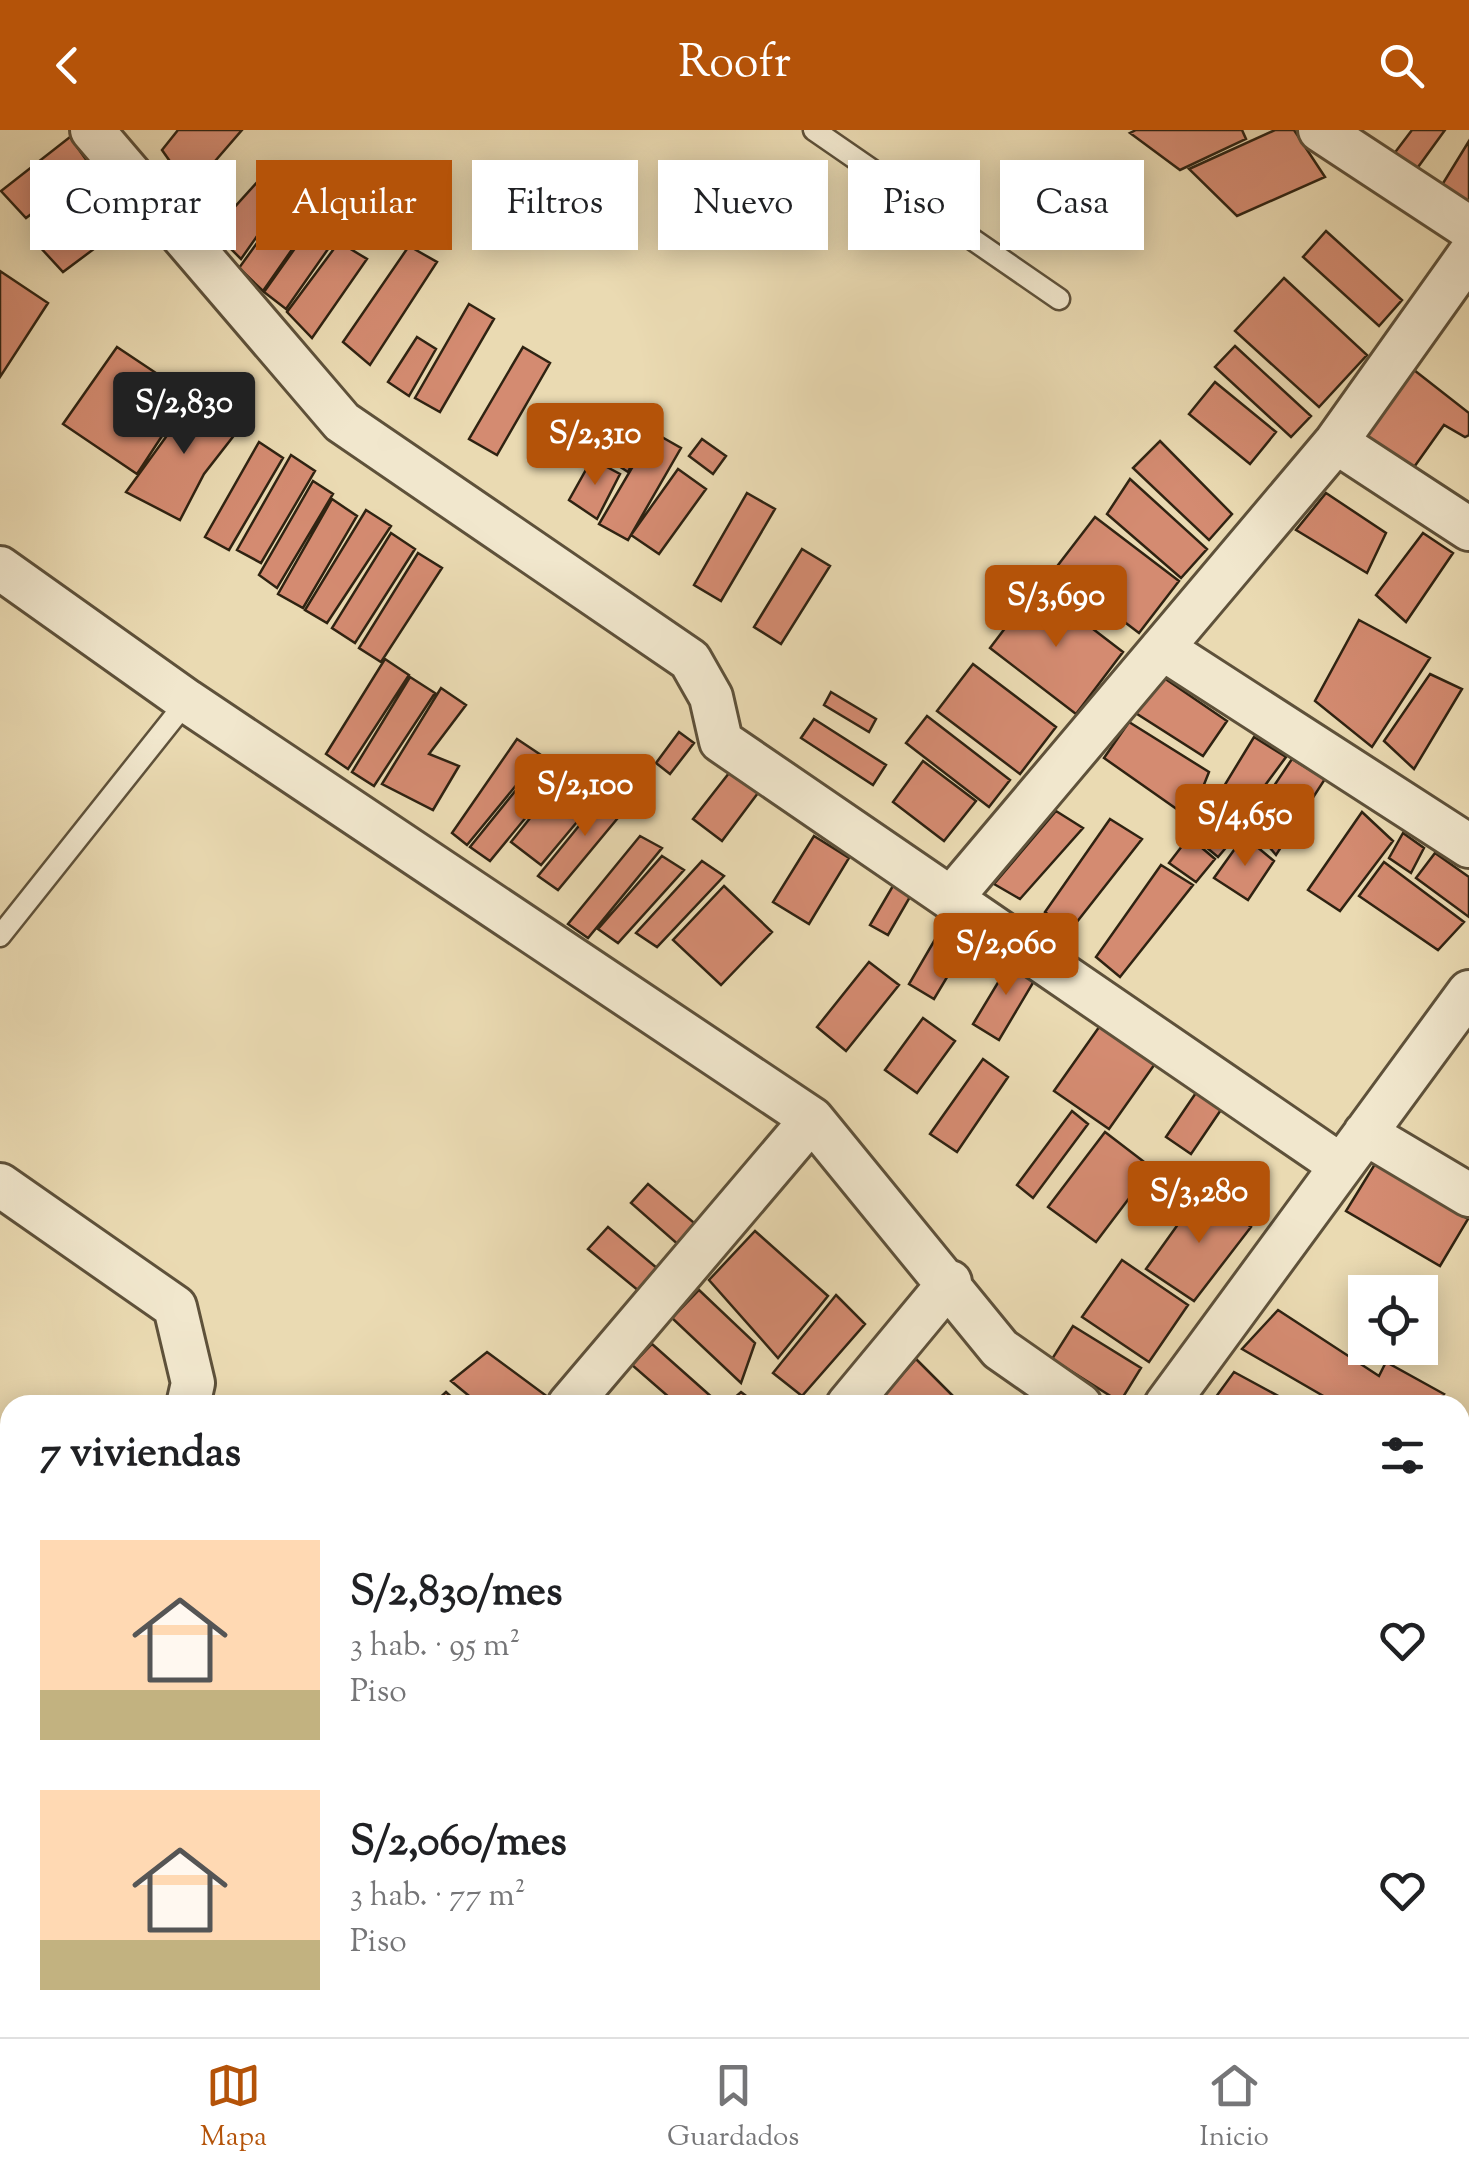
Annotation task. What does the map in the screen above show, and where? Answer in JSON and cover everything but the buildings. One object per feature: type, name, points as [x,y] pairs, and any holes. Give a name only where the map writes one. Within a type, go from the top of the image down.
[{"type":"street","points":[[92,130],[342,422],[690,660],[711,697],[722,741],[953,896],[1352,1149],[1469,1195]]},
{"type":"street","points":[[1320,130],[1469,228]]},
{"type":"street","points":[[953,896],[1336,442],[1469,255]]},
{"type":"street","points":[[1336,442],[1469,529]]},
{"type":"street","points":[[0,568],[187,701],[812,1119],[950,1282],[1000,1349],[1066,1395]]},
{"type":"street","points":[[1162,648],[1469,846]]},
{"type":"street","points":[[1173,1395],[1469,992]]},
{"type":"street","points":[[577,1395],[812,1119]]},
{"type":"street","points":[[0,1186],[174,1307],[194,1384],[191,1395]]},
{"type":"street","points":[[856,1395],[950,1282]]},
{"type":"lane","points":[[814,130],[1059,299]]},
{"type":"lane","points":[[0,936],[187,701]]}]
